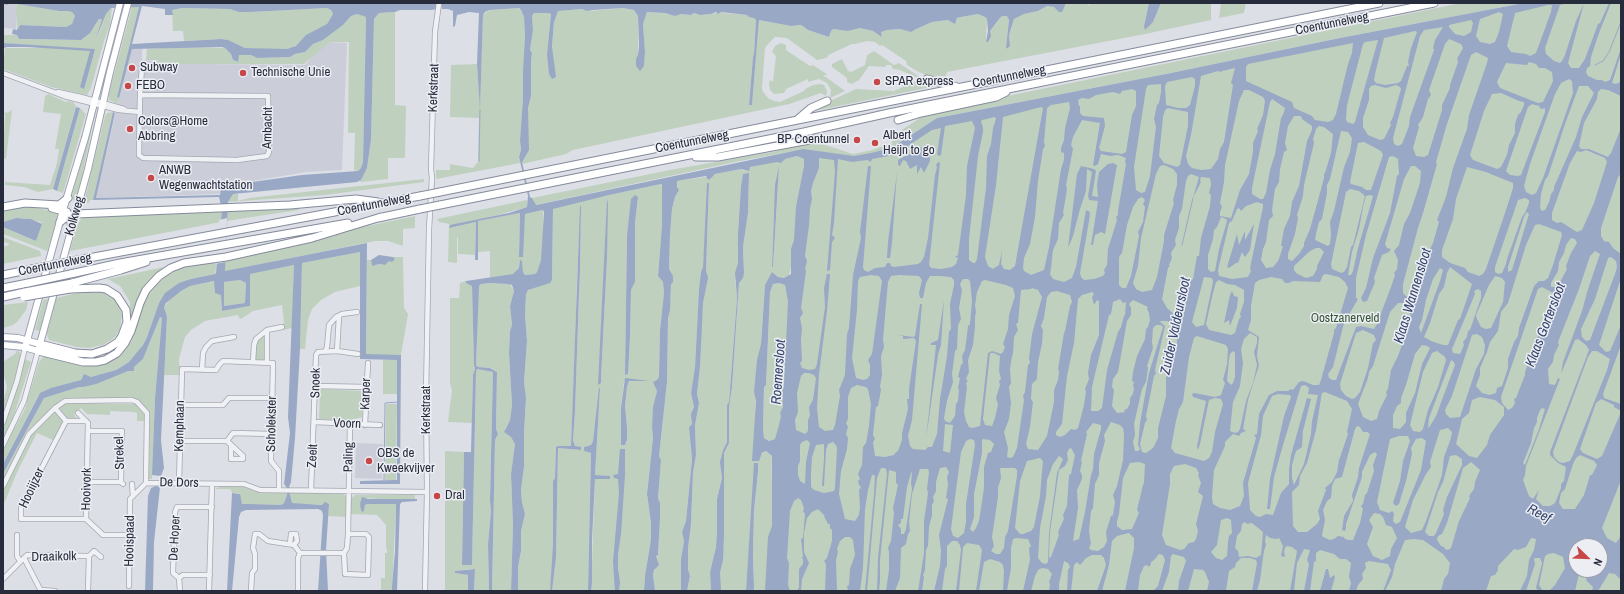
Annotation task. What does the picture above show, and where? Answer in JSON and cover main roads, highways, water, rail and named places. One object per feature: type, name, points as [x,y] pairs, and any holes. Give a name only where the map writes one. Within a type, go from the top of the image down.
[{"type":"highway","name":"Coentunnelweg","points":[[3,275],[518,177],[1379,3]]},
{"type":"highway","name":"Coentunnelweg","points":[[171,254],[381,217],[798,134],[1015,88],[1434,3]]},
{"type":"highway","points":[[927,79],[959,88]]},
{"type":"highway","points":[[898,120],[921,113],[996,97],[1015,88]]},
{"type":"highway","points":[[797,120],[811,108],[827,101]]},
{"type":"highway","points":[[680,157],[718,157],[814,139]]},
{"type":"highway","points":[[3,207],[25,203],[59,205],[68,198]]},
{"type":"highway","points":[[60,222],[73,215],[225,208],[356,199],[386,203]]},
{"type":"highway","points":[[25,203],[64,210],[73,215]]},
{"type":"highway","points":[[72,227],[73,215]]},
{"type":"highway","points":[[39,348],[70,360],[87,363],[100,362],[111,357],[125,343],[131,331],[142,297],[155,280],[165,272],[178,265],[226,257],[312,238],[381,217]]},
{"type":"highway","points":[[3,288],[171,254]]},
{"type":"highway","points":[[3,301],[71,286],[171,254]]},
{"type":"highway","points":[[39,348],[92,354],[107,349],[118,342],[122,336],[127,322],[126,310],[116,296],[106,289],[71,286]]},
{"type":"highway","points":[[3,297],[25,295]]},
{"type":"main road","name":"Kolkweg","points":[[26,348],[60,222],[85,138],[119,5]]},
{"type":"main road","name":"Kolkweg","points":[[73,215],[128,5]]},
{"type":"main road","name":"Kolkweg","points":[[39,348],[72,227]]},
{"type":"main road","points":[[3,336],[22,335],[31,328]]},
{"type":"main road","points":[[3,336],[27,340],[39,348]]},
{"type":"main road","points":[[3,345],[39,348]]},
{"type":"water","points":[[11,3],[437,3],[437,9],[400,10],[395,12],[379,13],[374,19],[371,140],[367,168],[361,180],[357,182],[233,194],[228,202],[225,271],[367,243],[366,354],[401,355],[400,484],[360,484],[360,481],[397,480],[397,360],[360,359],[360,252],[302,263],[300,349],[295,438],[291,482],[289,487],[292,503],[322,505],[325,502],[329,504],[326,550],[328,591],[318,591],[323,515],[322,511],[318,509],[246,510],[241,512],[239,517],[232,591],[227,591],[232,493],[240,494],[242,504],[281,505],[284,503],[287,495],[287,488],[284,484],[290,433],[288,417],[294,265],[250,274],[250,306],[222,311],[221,295],[215,293],[214,281],[190,286],[166,303],[164,307],[167,317],[161,440],[164,468],[161,476],[152,475],[155,398],[162,318],[160,317],[143,359],[134,367],[134,371],[128,371],[96,384],[79,387],[44,398],[3,474],[3,464],[40,393],[51,388],[81,380],[84,374],[91,377],[116,370],[129,362],[143,345],[159,303],[165,293],[179,283],[216,273],[222,210],[219,197],[93,200],[113,112],[115,113],[96,198],[220,195],[221,189],[223,189],[224,186],[302,175],[358,171],[363,162],[366,17],[357,14],[351,16],[343,25],[323,40],[313,44],[305,52],[295,54],[290,57],[257,58],[251,55],[239,55],[238,62],[233,60],[231,54],[222,47],[132,49],[119,98],[117,97],[139,7],[111,8],[106,14],[96,39],[102,19],[99,19],[90,33],[81,40],[19,39],[17,35],[12,34],[13,29],[17,30],[20,25],[66,27],[72,24],[75,16],[72,12]],"holes":[[[142,6],[165,9],[165,15],[173,15],[172,10],[182,8],[230,9],[239,12],[327,8],[331,10],[333,14],[327,24],[306,35],[296,46],[287,49],[245,48],[228,40],[222,39],[132,44]],[[240,280],[246,283],[245,303],[224,306],[224,282]]]},
{"type":"water","points":[[441,3],[1066,3],[1062,12],[1059,12],[1054,7],[1047,6],[1038,11],[1024,14],[1014,19],[1009,35],[1010,46],[1007,49],[1009,20],[1007,16],[1002,16],[990,31],[991,36],[988,42],[986,42],[988,31],[987,19],[978,14],[957,18],[955,24],[948,20],[932,22],[911,32],[900,29],[887,30],[881,32],[882,37],[873,31],[860,28],[848,31],[833,29],[829,37],[808,30],[801,25],[791,26],[759,20],[752,105],[749,105],[756,20],[747,15],[721,12],[718,14],[716,12],[711,14],[700,15],[694,13],[691,15],[681,14],[675,16],[665,13],[647,12],[643,24],[645,52],[644,66],[640,71],[636,66],[639,46],[638,16],[634,10],[623,8],[587,11],[582,9],[558,11],[554,22],[552,47],[556,77],[552,79],[549,74],[547,54],[551,14],[534,13],[532,16],[533,30],[530,50],[532,53],[531,96],[528,108],[529,150],[522,162],[530,197],[536,205],[803,149],[854,156],[871,153],[891,148],[937,118],[1524,3],[1567,3],[1560,5],[1545,48],[1546,54],[1554,61],[1560,63],[1565,55],[1576,21],[1584,3],[1568,63],[1571,68],[1579,68],[1585,59],[1598,24],[1600,23],[1609,3],[1611,3],[1591,57],[1590,66],[1587,68],[1586,72],[1588,76],[1597,80],[1602,80],[1605,82],[1610,80],[1621,48],[1621,54],[1612,83],[1616,84],[1620,82],[1621,78],[1621,96],[1608,90],[1601,89],[1598,92],[1597,99],[1584,123],[1579,146],[1581,149],[1589,149],[1608,157],[1621,128],[1621,174],[1618,177],[1601,228],[1601,236],[1604,241],[1609,242],[1613,248],[1621,254],[1621,278],[1599,345],[1606,352],[1610,351],[1621,325],[1621,345],[1603,394],[1604,398],[1621,404],[1621,411],[1614,407],[1614,405],[1601,399],[1596,403],[1580,449],[1583,453],[1597,459],[1602,456],[1621,412],[1621,480],[1602,528],[1607,538],[1568,538],[1568,578],[1578,578],[1575,591],[1549,591],[1555,585],[1565,568],[1563,557],[1554,553],[1545,556],[1539,585],[1543,591],[1538,591],[1536,588],[1542,563],[1540,558],[1535,558],[1535,564],[1526,591],[1520,591],[1527,576],[1529,560],[1534,550],[1536,539],[1531,538],[1526,547],[1518,550],[1514,549],[1498,566],[1498,570],[1495,575],[1491,576],[1486,591],[1441,591],[1444,579],[1448,574],[1450,563],[1443,554],[1423,540],[1414,539],[1405,540],[1395,564],[1392,577],[1385,591],[1383,591],[1391,570],[1388,564],[1369,561],[1365,563],[1366,568],[1362,574],[1363,579],[1358,585],[1356,591],[1349,591],[1351,583],[1349,577],[1351,563],[1346,559],[1340,559],[1334,554],[1320,550],[1316,553],[1316,561],[1314,562],[1310,591],[1304,591],[1309,564],[1307,560],[1310,550],[1304,549],[1297,563],[1294,591],[1290,591],[1297,551],[1292,547],[1286,546],[1284,551],[1285,557],[1281,556],[1283,546],[1279,538],[1270,538],[1266,535],[1266,545],[1257,591],[1252,591],[1257,563],[1256,560],[1241,558],[1236,563],[1235,567],[1229,571],[1226,591],[1207,591],[1209,582],[1205,572],[1203,570],[1194,569],[1188,591],[1178,591],[1179,581],[1186,561],[1184,557],[1173,554],[1171,556],[1169,572],[1162,591],[1153,591],[1158,586],[1165,560],[1163,555],[1159,554],[1151,562],[1149,567],[1147,565],[1144,566],[1140,575],[1138,591],[1125,591],[1134,548],[1134,538],[1129,533],[1117,536],[1112,541],[1109,565],[1102,591],[1097,591],[1106,565],[1104,558],[1101,555],[1092,555],[1086,558],[1080,565],[1077,562],[1074,565],[1071,591],[1067,591],[1068,570],[1070,567],[1068,563],[1064,561],[1059,591],[1049,591],[1049,582],[1052,574],[1048,569],[1042,568],[1038,570],[1035,576],[1031,591],[1023,591],[1030,560],[1029,548],[1031,546],[1028,539],[1016,538],[1013,539],[1011,548],[1011,568],[1007,591],[1003,591],[1003,565],[1000,562],[990,559],[984,562],[979,591],[976,591],[982,550],[979,545],[967,543],[963,547],[959,591],[956,591],[961,550],[957,541],[952,541],[947,546],[947,566],[945,569],[942,591],[934,591],[940,566],[941,551],[939,535],[948,499],[946,498],[948,485],[947,477],[949,472],[946,467],[940,468],[936,482],[936,491],[933,497],[934,501],[932,505],[932,515],[929,527],[922,591],[918,591],[924,553],[924,521],[928,493],[928,469],[920,469],[912,494],[909,522],[910,531],[906,544],[901,548],[900,578],[895,591],[886,591],[889,570],[888,548],[891,541],[894,513],[893,508],[898,485],[896,483],[896,472],[889,470],[880,560],[880,581],[879,591],[877,591],[878,558],[887,474],[886,469],[881,468],[877,478],[867,591],[865,591],[874,494],[874,475],[872,475],[868,490],[865,509],[863,568],[860,591],[848,591],[847,586],[849,585],[850,569],[855,555],[853,540],[850,537],[845,537],[840,541],[837,549],[837,591],[825,591],[826,564],[824,561],[827,558],[832,541],[832,530],[825,516],[818,509],[812,512],[807,518],[804,533],[804,552],[809,563],[802,579],[801,591],[797,591],[799,587],[799,569],[803,564],[803,559],[801,558],[803,557],[801,539],[803,538],[805,514],[801,500],[798,498],[794,501],[790,511],[787,558],[789,563],[788,585],[790,591],[765,591],[768,537],[772,526],[772,456],[766,451],[762,453],[759,461],[752,461],[756,401],[754,392],[757,360],[761,344],[765,285],[772,272],[778,277],[784,278],[791,274],[791,249],[794,240],[796,207],[804,166],[804,159],[797,156],[785,159],[781,163],[777,162],[750,167],[749,171],[741,169],[715,174],[708,180],[706,176],[677,181],[677,187],[679,190],[675,197],[672,209],[670,235],[669,269],[673,276],[673,282],[671,284],[670,310],[668,318],[667,382],[659,456],[661,460],[658,498],[660,503],[660,519],[658,555],[656,556],[659,565],[654,570],[653,575],[655,591],[644,591],[651,539],[651,523],[647,494],[653,438],[653,407],[657,391],[653,382],[658,379],[659,376],[660,330],[664,293],[663,282],[658,276],[662,225],[662,185],[609,195],[553,209],[552,280],[550,283],[528,290],[526,294],[525,315],[527,341],[524,382],[526,398],[524,467],[521,490],[525,514],[521,531],[518,591],[511,591],[513,525],[511,474],[515,444],[511,437],[504,432],[510,420],[512,405],[509,353],[510,331],[512,325],[510,306],[514,291],[512,285],[508,284],[490,283],[481,284],[479,286],[476,365],[478,367],[490,368],[497,372],[496,429],[498,434],[495,440],[492,591],[489,591],[488,544],[491,511],[493,372],[477,369],[472,565],[462,565],[464,452],[471,452],[473,375],[475,369],[472,286],[466,283],[466,281],[513,274],[519,268],[520,260],[522,261],[523,272],[525,275],[535,274],[541,260],[544,212],[543,210],[525,214],[523,257],[519,257],[520,213],[478,221],[478,260],[475,260],[476,222],[449,228],[450,225],[509,213],[527,207],[528,196],[519,157],[521,150],[520,140],[523,98],[525,36],[524,17],[519,8],[489,10],[483,15],[480,110],[477,64],[479,13],[469,12],[457,15],[455,26],[453,27],[453,11],[442,9]],"holes":[[[1552,5],[1551,12],[1536,53],[1530,56],[1511,52],[1507,46],[1515,13]],[[1499,12],[1503,14],[1499,32],[1495,42],[1490,44],[1480,42],[1476,36],[1480,19]],[[1471,20],[1473,23],[1471,32],[1464,36],[1455,34],[1449,25]],[[1443,27],[1435,40],[1434,50],[1402,144],[1398,146],[1394,144],[1393,138],[1420,36],[1424,30]],[[1415,31],[1417,32],[1411,48],[1408,62],[1409,66],[1407,66],[1401,81],[1398,83],[1385,85],[1376,83],[1374,80],[1384,38]],[[1449,39],[1461,44],[1463,48],[1457,59],[1458,62],[1450,88],[1442,105],[1442,110],[1428,155],[1424,157],[1416,156],[1413,148],[1419,127],[1418,125],[1423,117],[1428,99],[1431,95],[1429,90],[1445,44]],[[1378,40],[1355,122],[1353,124],[1347,122],[1347,105],[1363,44],[1365,42]],[[1353,43],[1352,53],[1336,114],[1333,120],[1328,122],[1315,120],[1312,116],[1294,108],[1292,102],[1246,81],[1246,67],[1248,64]],[[1476,52],[1488,58],[1487,63],[1469,115],[1467,129],[1453,168],[1446,197],[1437,220],[1439,222],[1433,243],[1429,251],[1418,288],[1415,295],[1407,297],[1403,293],[1403,284],[1447,124],[1471,55]],[[1529,62],[1536,64],[1539,68],[1545,68],[1552,72],[1553,81],[1543,102],[1538,103],[1500,88],[1497,82],[1506,63],[1527,65]],[[1235,68],[1231,83],[1233,85],[1224,142],[1220,149],[1218,159],[1211,169],[1201,170],[1192,168],[1188,164],[1186,156],[1201,76]],[[1192,77],[1195,79],[1195,86],[1190,105],[1186,108],[1166,105],[1165,86],[1167,82]],[[1569,79],[1572,81],[1573,93],[1543,178],[1536,193],[1532,195],[1526,192],[1524,186],[1530,164],[1555,94],[1561,83]],[[1161,84],[1159,103],[1157,105],[1154,119],[1156,127],[1150,176],[1145,192],[1141,193],[1136,190],[1134,167],[1146,89],[1148,85]],[[1375,85],[1386,88],[1396,85],[1400,87],[1401,89],[1390,123],[1391,125],[1384,139],[1380,140],[1368,135],[1363,127],[1363,118],[1369,100],[1369,89],[1371,86]],[[1579,86],[1588,86],[1594,93],[1582,117],[1576,137],[1551,194],[1549,202],[1545,210],[1542,211],[1540,208],[1541,194],[1545,180],[1548,176]],[[1132,89],[1136,91],[1136,106],[1132,115],[1126,152],[1122,154],[1101,151],[1099,148],[1105,126],[1104,118],[1083,116],[1080,113],[1078,100],[1082,98],[1089,99],[1096,95],[1113,92],[1120,94],[1122,91]],[[1244,90],[1249,90],[1263,97],[1265,101],[1263,115],[1253,143],[1249,174],[1240,190],[1231,218],[1220,216],[1222,207],[1220,203],[1224,182],[1225,165],[1239,101]],[[1501,93],[1524,102],[1524,105],[1518,115],[1515,124],[1515,133],[1509,145],[1507,155],[1501,167],[1497,169],[1473,160],[1470,155],[1484,111],[1492,94]],[[1272,99],[1285,108],[1281,118],[1275,154],[1270,170],[1266,193],[1263,199],[1260,199],[1252,194],[1252,188],[1270,102]],[[1069,102],[1070,108],[1061,148],[1061,152],[1064,153],[1064,160],[1061,169],[1044,270],[1031,275],[1024,271],[1024,258],[1030,244],[1035,217],[1038,181],[1043,149],[1045,146],[1044,142],[1047,108],[1051,105]],[[1532,104],[1539,106],[1541,109],[1545,108],[1545,112],[1521,175],[1510,175],[1506,171],[1528,107]],[[1041,107],[1043,108],[1015,266],[1010,270],[1004,269],[1001,264],[1002,251],[999,265],[993,269],[988,266],[985,257],[996,185],[1003,117]],[[1168,108],[1188,112],[1188,126],[1180,165],[1177,167],[1164,163],[1159,156],[1165,110]],[[1294,116],[1301,116],[1302,119],[1312,126],[1312,130],[1307,141],[1299,186],[1292,202],[1290,216],[1284,229],[1281,246],[1283,246],[1280,256],[1273,267],[1266,268],[1261,260],[1266,242],[1269,220],[1273,216],[1272,210],[1275,189],[1279,182],[1284,152],[1287,150],[1285,143],[1288,126]],[[995,117],[996,119],[991,144],[987,156],[986,188],[977,259],[975,263],[973,263],[969,260],[969,239],[978,156],[983,132],[981,122],[982,120]],[[1082,120],[1100,123],[1093,165],[1095,166],[1098,164],[1101,154],[1110,156],[1118,155],[1126,158],[1118,215],[1116,217],[1117,220],[1108,249],[1107,265],[1103,276],[1084,280],[1081,277],[1080,273],[1090,212],[1086,210],[1076,267],[1072,278],[1064,282],[1053,279],[1050,274],[1053,250],[1058,239],[1059,223],[1064,215],[1063,213],[1067,189],[1066,185],[1073,149],[1071,145],[1073,137]],[[972,121],[975,128],[967,166],[966,195],[958,255],[955,257],[958,258],[956,264],[952,267],[941,269],[931,268],[929,265],[940,163],[938,162],[936,165],[937,167],[928,238],[924,257],[921,262],[918,264],[894,267],[891,266],[890,263],[887,263],[885,267],[875,268],[868,272],[864,270],[871,166],[868,166],[860,232],[861,238],[853,275],[849,328],[847,334],[845,375],[839,390],[840,396],[835,425],[833,430],[825,431],[819,427],[817,408],[819,374],[830,274],[827,274],[824,288],[825,307],[817,364],[815,369],[809,370],[802,368],[800,363],[802,361],[802,328],[800,318],[803,313],[801,308],[807,261],[805,256],[812,199],[811,191],[819,168],[819,158],[834,160],[835,172],[827,271],[830,270],[832,242],[835,238],[832,235],[838,159],[852,162],[867,160],[871,162],[872,159],[894,155],[932,130],[941,128],[937,154],[939,156],[941,155],[945,126]],[[1319,126],[1324,127],[1333,134],[1331,153],[1304,246],[1292,261],[1288,259],[1288,254],[1295,234],[1298,218],[1297,215],[1303,196],[1316,129]],[[1341,131],[1348,132],[1352,138],[1350,152],[1344,167],[1330,222],[1331,235],[1330,244],[1328,246],[1315,240],[1319,222],[1322,219],[1327,185],[1330,179]],[[1364,142],[1381,151],[1383,155],[1371,190],[1366,190],[1362,187],[1351,184],[1350,182],[1358,143]],[[1586,150],[1605,158],[1607,162],[1594,203],[1582,230],[1577,232],[1561,222],[1557,223],[1552,220],[1552,213],[1570,163],[1577,151],[1581,152]],[[1392,156],[1398,159],[1399,174],[1397,176],[1390,213],[1373,258],[1366,288],[1361,298],[1363,302],[1367,301],[1375,282],[1374,278],[1382,255],[1389,252],[1391,249],[1387,248],[1385,244],[1404,179],[1411,166],[1415,166],[1421,171],[1420,183],[1410,213],[1404,224],[1399,245],[1394,251],[1398,260],[1397,269],[1394,273],[1395,275],[1377,324],[1374,329],[1361,326],[1356,327],[1336,380],[1332,380],[1329,378],[1328,374],[1333,367],[1344,323],[1358,299],[1356,298],[1356,278],[1366,235],[1389,157]],[[1164,165],[1173,169],[1177,174],[1177,185],[1173,200],[1174,203],[1164,235],[1157,277],[1152,290],[1142,292],[1136,289],[1133,283],[1138,266],[1141,238],[1156,174],[1160,166]],[[1467,167],[1486,172],[1513,183],[1513,188],[1505,213],[1483,274],[1479,276],[1468,272],[1465,268],[1450,263],[1442,257],[1442,250],[1453,219],[1456,199]],[[1191,174],[1199,177],[1193,198],[1201,182],[1201,177],[1210,178],[1210,206],[1201,238],[1199,256],[1197,256],[1193,279],[1189,282],[1184,313],[1180,318],[1167,308],[1162,299],[1168,268],[1172,258],[1171,253],[1176,245],[1175,240],[1179,228],[1179,216],[1182,209],[1188,176]],[[1350,189],[1359,191],[1365,196],[1347,267],[1344,272],[1341,273],[1332,269],[1331,264],[1346,192]],[[1370,195],[1373,196],[1353,271],[1351,275],[1348,275],[1352,252],[1359,229],[1366,196]],[[1142,197],[1145,200],[1143,204],[1145,207],[1143,222],[1138,232],[1139,236],[1131,276],[1126,288],[1122,288],[1119,285],[1119,257],[1122,253],[1127,225],[1133,207],[1138,199]],[[1525,198],[1529,200],[1529,203],[1522,217],[1502,273],[1498,274],[1495,272],[1495,267],[1518,200]],[[1257,202],[1263,204],[1250,268],[1251,271],[1248,277],[1232,279],[1219,276],[1218,270],[1229,223],[1232,221],[1237,209],[1239,208],[1241,211],[1246,206]],[[1527,212],[1529,214],[1512,270],[1508,272],[1508,267],[1524,217]],[[1221,217],[1227,221],[1219,249],[1215,271],[1211,272],[1208,269],[1208,255],[1214,230],[1217,227]],[[1539,224],[1561,232],[1562,235],[1548,278],[1544,281],[1539,281],[1534,286],[1519,328],[1518,336],[1514,342],[1508,359],[1508,368],[1502,386],[1497,388],[1496,393],[1490,395],[1482,393],[1476,386],[1480,375],[1480,368],[1490,342],[1498,331],[1501,312],[1508,303],[1526,245],[1535,225]],[[1571,238],[1575,239],[1577,243],[1571,253],[1566,266],[1567,269],[1559,284],[1556,287],[1551,287],[1551,283],[1558,271],[1559,262],[1566,245]],[[1320,248],[1324,252],[1317,269],[1313,276],[1306,278],[1296,273],[1294,266],[1310,251]],[[1595,251],[1600,254],[1582,311],[1563,362],[1561,374],[1575,340],[1578,339],[1586,345],[1589,350],[1550,452],[1550,455],[1558,463],[1566,467],[1564,481],[1561,484],[1561,488],[1555,503],[1550,506],[1543,506],[1536,499],[1539,490],[1533,499],[1529,496],[1523,480],[1526,466],[1560,379],[1558,378],[1555,385],[1549,384],[1548,369],[1553,362],[1554,355],[1559,345],[1558,342],[1590,256]],[[1611,257],[1616,261],[1617,267],[1615,274],[1590,340],[1586,341],[1582,337],[1581,329],[1595,299],[1608,258]],[[1450,267],[1472,284],[1460,319],[1458,320],[1448,345],[1443,345],[1424,337],[1439,294],[1444,287]],[[1440,268],[1443,270],[1440,281],[1421,333],[1419,327],[1426,300],[1433,279]],[[1326,274],[1339,277],[1345,282],[1348,288],[1336,328],[1334,330],[1319,385],[1313,385],[1303,381],[1299,382],[1293,390],[1277,391],[1269,395],[1259,414],[1257,434],[1254,435],[1256,438],[1243,483],[1244,496],[1240,506],[1230,510],[1220,508],[1213,504],[1212,497],[1214,470],[1225,446],[1225,442],[1233,434],[1239,436],[1241,433],[1246,431],[1243,429],[1248,400],[1259,365],[1257,356],[1259,337],[1248,330],[1251,320],[1251,306],[1255,283],[1259,280],[1271,277],[1282,279],[1285,283],[1293,281],[1320,282],[1323,275]],[[871,275],[879,276],[882,281],[872,354],[868,360],[870,365],[870,375],[867,379],[863,380],[856,378],[852,358],[857,310],[858,281],[860,277]],[[891,276],[919,276],[922,280],[919,293],[920,298],[923,298],[926,283],[930,276],[951,277],[954,280],[950,304],[951,329],[949,332],[947,356],[940,399],[937,434],[932,447],[928,447],[925,450],[913,449],[910,446],[908,436],[912,420],[922,304],[920,304],[915,336],[892,334],[903,336],[903,339],[914,338],[916,341],[909,399],[907,399],[908,409],[902,433],[902,440],[898,451],[894,455],[885,457],[875,456],[873,442],[875,439],[873,435],[876,407],[878,406],[881,390],[881,356],[884,347],[883,339],[888,282]],[[1495,276],[1502,278],[1505,282],[1503,302],[1491,328],[1486,329],[1481,327],[1476,315],[1489,285]],[[1204,277],[1212,278],[1213,282],[1204,325],[1196,327],[1192,322]],[[963,279],[968,279],[970,281],[972,301],[970,324],[968,326],[965,350],[962,356],[963,363],[961,365],[958,377],[960,378],[955,416],[950,423],[945,421],[944,418],[947,401],[953,382],[952,374],[955,351],[957,349],[958,325],[961,319],[959,308],[962,290],[960,284]],[[985,280],[1013,288],[1015,296],[1009,315],[1008,329],[1003,344],[1005,347],[1001,354],[992,351],[988,353],[980,426],[972,428],[969,427],[964,412],[967,387],[966,383],[968,381],[966,379],[969,372],[968,360],[973,345],[977,292],[982,281]],[[1219,280],[1227,284],[1235,285],[1244,290],[1244,302],[1240,314],[1241,317],[1235,333],[1231,335],[1209,330],[1206,324],[1216,282]],[[779,283],[785,285],[788,301],[784,385],[782,393],[783,407],[780,413],[781,416],[775,439],[769,441],[764,438],[763,428],[770,292],[773,284]],[[1542,287],[1557,295],[1560,302],[1556,307],[1554,314],[1534,342],[1534,348],[1516,398],[1514,399],[1515,403],[1512,408],[1508,410],[1502,403],[1501,397],[1538,289]],[[1032,288],[1038,290],[1042,297],[1032,334],[1029,358],[1030,363],[1028,365],[1025,392],[1023,396],[1024,400],[1017,448],[1013,457],[1010,458],[1007,457],[1008,448],[1004,432],[1009,419],[1011,403],[1009,387],[1011,383],[1010,369],[1014,337],[1018,330],[1016,324],[1018,323],[1021,290]],[[1478,289],[1481,291],[1481,298],[1470,330],[1468,331],[1467,337],[1463,342],[1464,345],[1460,354],[1453,353],[1452,349],[1475,294],[1474,291]],[[1057,291],[1070,295],[1072,302],[1064,333],[1058,369],[1058,380],[1054,390],[1054,402],[1047,436],[1038,450],[1028,449],[1026,444],[1033,402],[1031,399],[1032,384],[1037,379],[1043,330],[1041,326],[1044,318],[1047,297],[1051,292]],[[1092,292],[1094,294],[1092,297],[1094,305],[1097,300],[1099,301],[1099,335],[1091,355],[1088,373],[1089,379],[1085,389],[1084,405],[1078,428],[1075,430],[1071,429],[1065,435],[1060,437],[1056,435],[1056,432],[1062,424],[1067,376],[1074,343],[1078,299],[1082,295]],[[1120,299],[1123,303],[1126,302],[1125,315],[1118,332],[1107,370],[1102,408],[1098,411],[1091,411],[1092,387],[1109,315],[1111,314],[1113,302]],[[1133,300],[1148,307],[1147,309],[1150,320],[1133,372],[1132,381],[1134,382],[1134,388],[1133,394],[1130,398],[1130,404],[1127,409],[1124,410],[1125,412],[1117,413],[1112,406],[1114,390],[1112,387],[1113,379],[1118,372],[1127,321],[1131,315],[1131,308],[1129,304]],[[1398,303],[1404,303],[1408,306],[1412,321],[1410,322],[1398,356],[1391,370],[1388,389],[1386,392],[1387,395],[1379,411],[1377,419],[1371,421],[1363,417],[1358,404],[1369,372],[1373,366],[1390,312]],[[1167,321],[1172,325],[1174,332],[1177,332],[1177,346],[1170,373],[1166,377],[1166,396],[1158,428],[1158,438],[1153,448],[1146,453],[1142,452],[1140,444],[1147,420],[1146,416],[1154,376],[1156,373],[1155,370],[1165,326],[1160,322]],[[1156,325],[1161,325],[1163,327],[1149,373],[1140,423],[1138,445],[1140,449],[1135,451],[1133,442],[1135,435],[1134,424],[1142,389],[1146,382],[1147,366],[1153,348],[1153,328]],[[1363,330],[1374,335],[1376,340],[1373,343],[1368,368],[1360,392],[1355,398],[1352,399],[1346,396],[1341,390],[1340,384],[1356,333]],[[1250,333],[1257,337],[1254,352],[1257,365],[1253,383],[1246,401],[1240,429],[1235,433],[1230,431],[1233,402],[1240,386],[1243,363],[1241,349],[1244,339]],[[1477,334],[1482,337],[1485,345],[1484,354],[1476,369],[1460,417],[1450,418],[1446,414],[1445,410],[1452,396],[1472,335]],[[1197,336],[1226,345],[1228,349],[1227,364],[1223,380],[1225,383],[1221,395],[1215,397],[1194,393],[1192,394],[1193,397],[1206,401],[1197,446],[1198,450],[1209,400],[1215,398],[1221,399],[1223,404],[1215,432],[1212,452],[1209,458],[1204,461],[1175,453],[1171,448],[1179,409],[1183,402],[1189,357],[1194,338]],[[1422,345],[1427,346],[1430,348],[1422,364],[1415,393],[1406,413],[1406,422],[1400,429],[1393,428],[1393,415],[1397,406],[1401,403],[1401,398],[1415,354]],[[1233,351],[1235,353],[1235,377],[1231,385],[1227,381],[1229,359],[1230,354]],[[1437,351],[1445,357],[1446,360],[1438,387],[1428,410],[1423,429],[1420,432],[1413,431],[1410,425],[1423,372],[1432,353]],[[1592,351],[1597,351],[1610,359],[1607,370],[1573,455],[1570,461],[1563,463],[1559,462],[1554,457],[1553,452],[1588,357]],[[990,353],[1000,356],[999,371],[1001,379],[999,381],[1000,385],[996,398],[998,404],[992,426],[985,425],[983,419]],[[1451,360],[1455,365],[1436,416],[1428,428],[1429,418]],[[804,373],[809,373],[814,375],[816,378],[813,400],[809,407],[810,415],[808,420],[808,431],[805,434],[796,430],[795,420],[798,412],[797,393],[801,376]],[[857,385],[866,387],[868,389],[871,404],[866,443],[863,447],[862,465],[858,474],[860,479],[858,481],[861,487],[859,490],[860,507],[859,515],[855,521],[845,519],[839,494],[841,471],[847,449],[848,438],[846,434],[848,427],[846,423],[848,419],[848,397],[851,388]],[[1305,385],[1309,388],[1308,394],[1318,395],[1304,464],[1294,485],[1292,478],[1292,465],[1296,451],[1302,447],[1303,431],[1311,399],[1307,398],[1291,455],[1289,484],[1281,493],[1273,515],[1266,514],[1260,517],[1256,516],[1250,510],[1248,483],[1261,435],[1263,416],[1272,396],[1278,394],[1290,395],[1291,397],[1284,416],[1270,479],[1267,509],[1270,509],[1274,477],[1283,445],[1301,386]],[[1325,392],[1347,401],[1352,409],[1347,432],[1348,434],[1339,460],[1337,472],[1332,482],[1325,488],[1326,490],[1318,511],[1320,519],[1317,524],[1307,532],[1298,532],[1293,526],[1292,492],[1299,485],[1300,476],[1307,463],[1316,430],[1322,393]],[[1480,397],[1495,400],[1504,407],[1504,415],[1490,435],[1487,445],[1477,458],[1469,456],[1456,444],[1462,419],[1469,413],[1472,400]],[[1542,408],[1545,409],[1525,465],[1523,463],[1531,443],[1540,410]],[[1111,422],[1120,425],[1123,428],[1124,434],[1123,460],[1117,486],[1113,495],[1115,502],[1113,515],[1111,516],[1106,532],[1107,541],[1104,547],[1098,551],[1091,550],[1089,548],[1091,544],[1089,531],[1095,484],[1099,475],[1099,463],[1105,441],[1104,435]],[[1093,423],[1101,425],[1094,454],[1093,469],[1079,539],[1073,541],[1078,508],[1077,490],[1082,479],[1080,471],[1087,434],[1086,432]],[[945,424],[953,425],[950,453],[943,451]],[[1357,426],[1360,427],[1363,432],[1370,434],[1352,495],[1353,501],[1344,516],[1342,530],[1345,531],[1362,477],[1362,472],[1370,455],[1375,452],[1377,454],[1373,465],[1374,471],[1361,506],[1363,509],[1360,523],[1353,540],[1338,536],[1330,540],[1323,537],[1322,535],[1325,520],[1323,510],[1327,501],[1331,498],[1332,486],[1335,479],[1342,477],[1355,429]],[[1448,428],[1452,432],[1451,438],[1444,457],[1442,475],[1426,521],[1422,530],[1411,533],[1405,527],[1413,500],[1431,467],[1430,462],[1440,430]],[[1399,436],[1408,436],[1410,441],[1403,461],[1400,481],[1393,503],[1396,506],[1399,504],[1406,481],[1412,454],[1411,448],[1416,439],[1422,438],[1426,441],[1421,470],[1400,522],[1396,524],[1393,521],[1394,514],[1392,511],[1389,513],[1380,510],[1377,502],[1390,439]],[[970,439],[974,440],[975,445],[966,504],[966,522],[964,533],[958,538],[953,536],[951,529],[961,452],[966,441]],[[807,440],[810,443],[806,462],[805,484],[800,481],[798,475],[800,445],[802,442]],[[982,440],[990,440],[994,444],[991,452],[988,453],[984,467],[984,488],[979,521],[973,532],[970,529],[974,517],[974,494],[982,453]],[[833,442],[837,448],[835,488],[834,491],[824,493],[814,490],[811,487],[812,457],[816,445],[824,444],[822,486],[824,486],[826,450],[828,444]],[[1071,448],[1075,455],[1071,474],[1069,475],[1067,506],[1063,515],[1064,519],[1058,532],[1059,535],[1051,557],[1049,558],[1050,532],[1059,470],[1065,466],[1068,460],[1067,453]],[[1456,455],[1462,459],[1462,465],[1447,497],[1443,510],[1444,514],[1436,533],[1434,536],[1429,536],[1425,532],[1438,492],[1443,482],[1450,456]],[[1580,455],[1594,461],[1597,465],[1592,475],[1590,475],[1584,495],[1575,509],[1563,509],[1559,503],[1561,493],[1565,489],[1576,458]],[[1059,456],[1063,459],[1057,473],[1049,533],[1048,562],[1046,564],[1042,563],[1038,558],[1040,528],[1046,496],[1047,480],[1053,464]],[[1040,458],[1043,461],[1040,496],[1034,527],[1031,531],[1020,534],[1015,528],[1020,481],[1027,461]],[[1139,462],[1145,464],[1144,483],[1137,510],[1139,513],[1132,529],[1122,530],[1117,526],[1123,478],[1130,463]],[[1471,462],[1480,470],[1474,489],[1469,496],[1470,498],[1459,521],[1451,548],[1448,550],[1445,549],[1437,540],[1438,536],[1442,534],[1447,523],[1463,468]],[[1185,464],[1196,468],[1199,473],[1198,475],[1201,483],[1198,492],[1203,496],[1196,524],[1198,531],[1194,542],[1189,543],[1184,549],[1180,550],[1166,545],[1162,535],[1170,484],[1170,474],[1174,466]],[[1000,468],[1015,468],[1017,470],[1017,476],[1004,548],[1000,554],[996,554],[991,551],[994,546],[992,537],[998,488],[1001,478]],[[912,472],[912,489],[904,534],[901,534],[901,529],[898,525],[901,523],[901,519],[903,519],[907,487]],[[1374,513],[1380,514],[1383,517],[1386,525],[1392,527],[1397,538],[1391,549],[1390,556],[1382,560],[1373,556],[1367,544],[1373,527],[1369,520]],[[1227,518],[1231,520],[1232,533],[1229,536],[1227,556],[1222,560],[1216,558],[1211,552],[1217,545],[1221,520]],[[1245,522],[1247,524],[1252,523],[1263,532],[1261,555],[1256,558],[1248,556],[1239,557],[1238,551],[1235,548],[1237,536],[1241,531],[1242,524]]]},
{"type":"water","points":[[1149,3],[1161,3],[1153,22],[1145,30],[1144,26]]},
{"type":"water","points":[[3,43],[95,49],[84,89],[80,87],[90,51],[7,47],[4,48],[3,58]]},
{"type":"water","points":[[76,107],[80,108],[57,191],[53,189]]},
{"type":"water","points":[[926,145],[930,150],[930,161],[924,173],[921,167],[917,174],[917,165],[910,169],[906,161],[903,160],[900,166],[898,165],[898,160]]},
{"type":"water","points":[[1113,163],[1117,165],[1105,234],[1101,232],[1095,235],[1093,245],[1091,245],[1098,201],[1089,200],[1088,196],[1092,172],[1087,169],[1086,191],[1068,248],[1077,174],[1081,166],[1094,169],[1096,171],[1092,196],[1098,197],[1097,185],[1099,172],[1108,164]]},
{"type":"water","points":[[779,166],[773,267],[772,267],[775,185]]},
{"type":"water","points":[[897,172],[892,243],[890,258],[887,258],[888,242]]},
{"type":"water","points":[[749,173],[748,213],[743,247],[744,273],[743,278],[739,283],[732,387],[729,408],[729,443],[724,453],[724,537],[723,560],[720,573],[721,590],[711,591],[710,572],[716,547],[717,499],[722,478],[720,462],[727,442],[727,405],[729,402],[737,298],[735,273],[738,263],[741,186],[743,174]]},
{"type":"water","points":[[707,183],[709,183],[706,270],[708,278],[703,303],[700,367],[697,394],[699,403],[695,425],[696,455],[693,473],[691,524],[688,548],[688,569],[690,576],[687,591],[681,591],[681,559],[684,541],[682,532],[686,521],[692,459],[689,427],[692,424],[691,414],[694,407],[691,393],[695,367],[699,289],[703,267]]},
{"type":"water","points":[[635,195],[638,197],[635,223],[635,282],[631,290],[628,374],[625,375],[627,235],[631,199]]},
{"type":"water","points":[[607,198],[607,258],[601,383],[598,385]]},
{"type":"water","points":[[580,206],[580,271],[573,440],[575,446],[581,447],[581,450],[558,448],[556,558],[552,591],[550,591],[553,545],[553,481],[555,478],[556,447],[571,446]]},
{"type":"water","points":[[16,218],[31,219],[42,224],[36,241],[3,227],[3,222]]},
{"type":"water","points":[[1254,224],[1250,250],[1245,257],[1242,252],[1238,263],[1229,268],[1227,267],[1237,234],[1239,245],[1245,231],[1245,240]]},
{"type":"water","points":[[379,255],[393,257],[395,259],[392,262],[389,261],[385,265],[379,264],[372,266],[371,260]]},
{"type":"water","points":[[1232,291],[1234,296],[1238,297],[1237,308],[1230,326],[1229,320],[1224,323]]},
{"type":"water","points":[[944,300],[941,345],[938,355],[926,439],[936,345],[931,345],[931,343],[938,340]]},
{"type":"water","points":[[625,378],[649,381],[629,381],[625,406],[627,440],[625,445],[621,445],[621,408]]},
{"type":"water","points":[[599,388],[595,475],[610,476],[610,479],[595,479],[592,541],[592,583],[591,591],[588,591],[591,453],[584,451],[584,447],[591,445],[593,441]]},
{"type":"water","points":[[620,449],[625,449],[625,475],[621,534],[618,554],[620,582],[619,591],[615,591],[613,562],[619,493],[618,479],[614,478],[613,475],[618,474]]},
{"type":"water","points":[[754,463],[758,463],[758,472],[754,510],[754,588],[753,591],[746,591]]},
{"type":"water","points":[[156,486],[160,487],[154,542],[153,591],[145,591],[148,496],[151,488]]},
{"type":"water","points":[[362,497],[368,499],[417,499],[417,501],[402,502],[400,504],[397,591],[392,591],[396,504],[367,504],[362,512],[360,504]]},
{"type":"water","points":[[1621,536],[1621,580],[1615,574],[1609,573],[1608,575],[1608,539],[1616,543]]},
{"type":"water","points":[[475,569],[474,591],[468,591],[468,575],[455,573],[455,571]]},
{"type":"water","points":[[1326,569],[1328,569],[1330,578],[1334,575],[1335,577],[1331,591],[1320,591]]},
{"type":"water","points":[[1587,578],[1606,578],[1598,591],[1592,591],[1593,587],[1586,580]]},
{"type":"waterway","points":[[1595,65],[1603,61],[1609,52],[1621,22]]},
{"type":"waterway","points":[[479,161],[480,110]]},
{"type":"waterway","points":[[1182,245],[1193,198]]},
{"type":"waterway","points":[[384,481],[385,403],[398,402]]},
{"type":"place","name":"Subway","points":[[132,68]]},
{"type":"place","name":"Technische Unie","points":[[243,73]]},
{"type":"place","name":"SPAR express","points":[[877,82]]},
{"type":"place","name":"FEBO","points":[[128,86]]},
{"type":"place","name":"Colors@Home Abbring","points":[[130,129]]},
{"type":"place","name":"BP Coentunnel","points":[[857,140]]},
{"type":"place","name":"Albert Heijn to go","points":[[875,143]]},
{"type":"place","name":"ANWB Wegenwachtstation","points":[[151,178]]},
{"type":"place","name":"OBS de Kweekvijver","points":[[369,461]]},
{"type":"place","name":"Dral","points":[[437,496]]},
{"type":"water label","name":"Klaas Wannensloot","points":[[1413,296]]},
{"type":"water label","name":"Klaas Gortersloot","points":[[1546,325]]},
{"type":"water label","name":"Zuider Valdeursloot","points":[[1176,326]]},
{"type":"water label","name":"Roemersloot","points":[[779,372]]},
{"type":"water label","name":"Reef","points":[[1539,514]]},
{"type":"park label","name":"Oostzanerveld","points":[[1345,319]]}]
